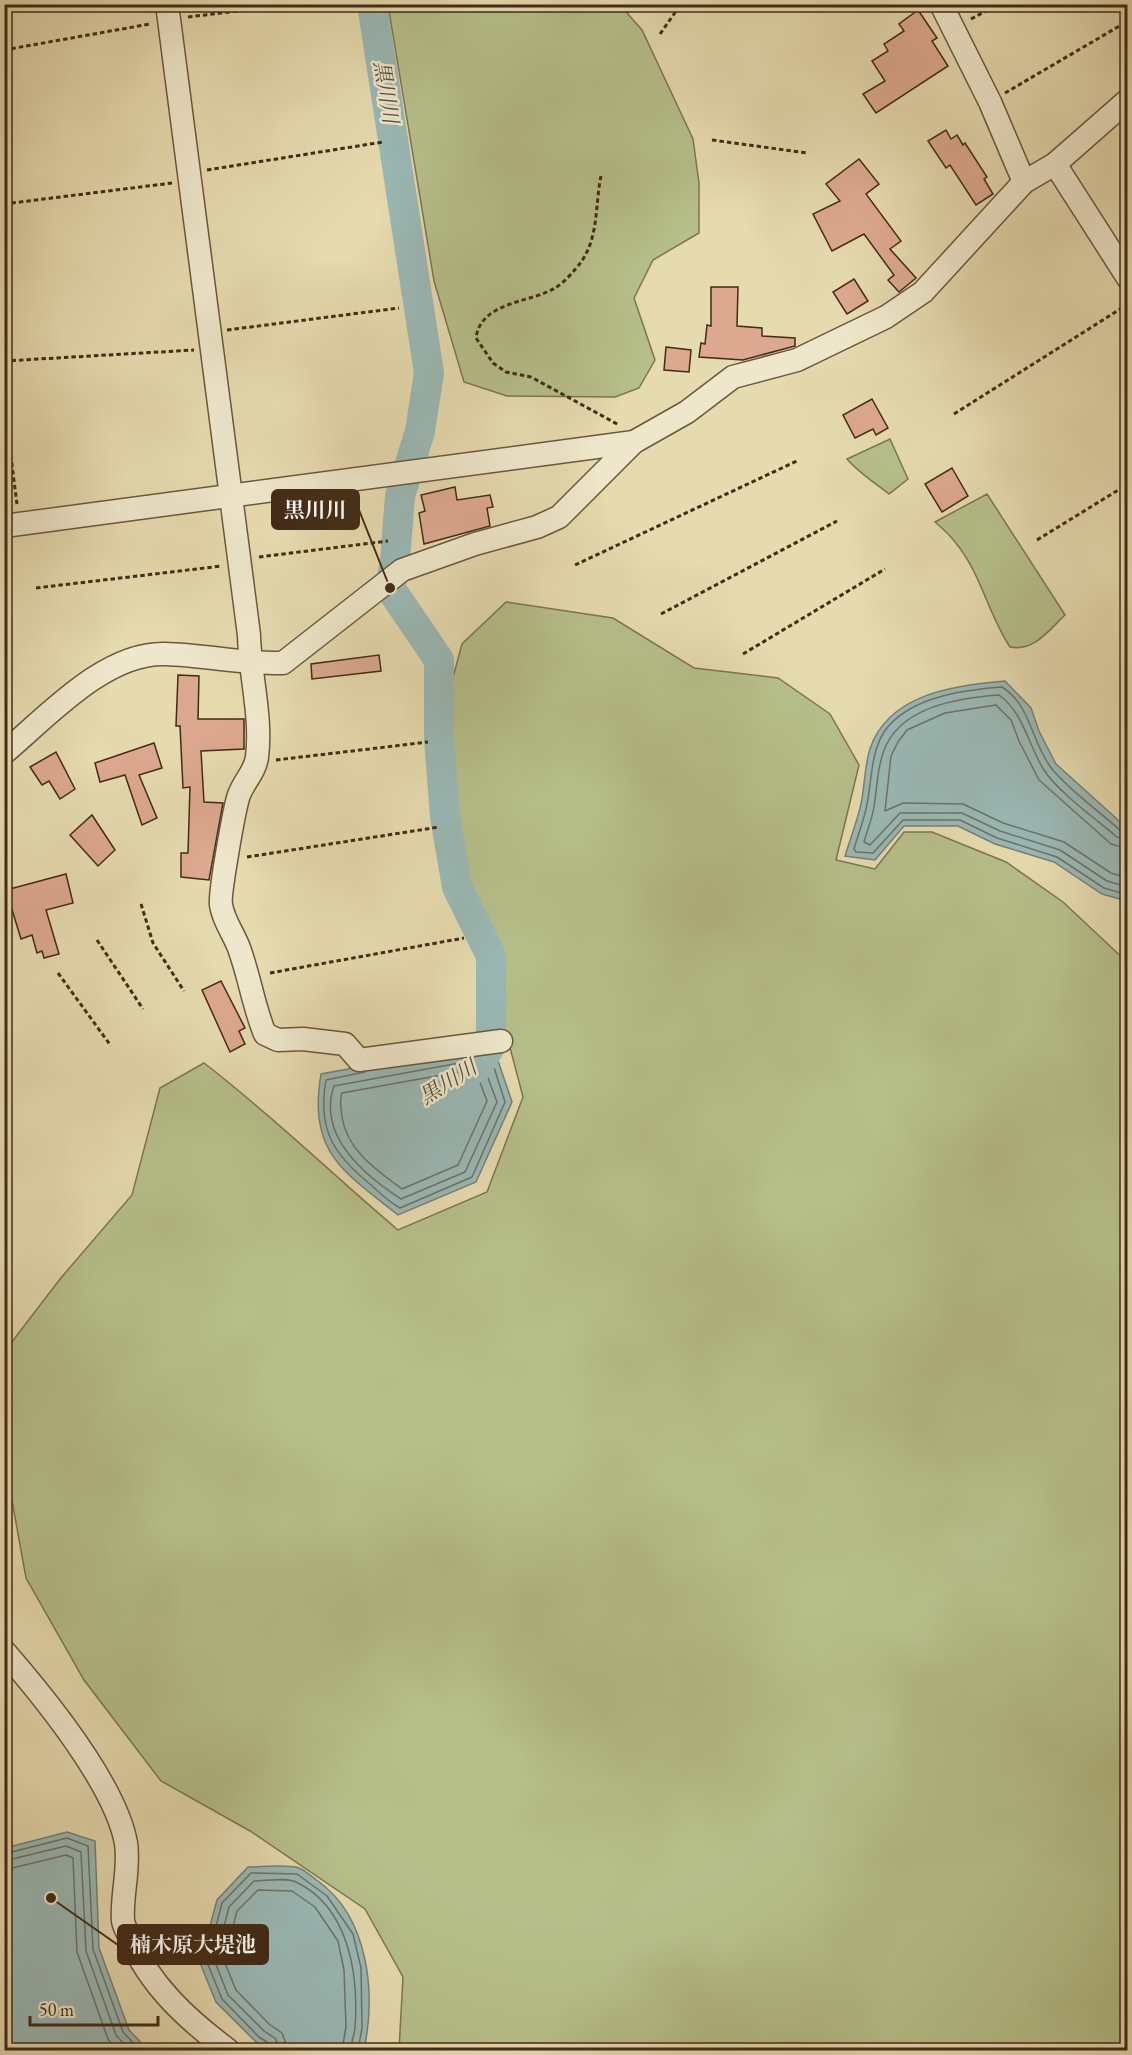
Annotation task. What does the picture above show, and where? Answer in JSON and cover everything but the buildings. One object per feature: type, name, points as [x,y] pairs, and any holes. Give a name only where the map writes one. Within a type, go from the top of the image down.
[{"type":"street","points":[[941,4],[990,102],[1024,182]]},
{"type":"street","points":[[169,15],[250,660],[259,711],[255,769],[238,796],[220,903],[226,922],[239,948],[254,992],[257,1016],[265,1034],[278,1040],[303,1039],[345,1044],[359,1060],[501,1041]]},
{"type":"street","points":[[4,753],[94,677],[132,659],[162,654],[283,663],[402,570],[559,518],[638,440],[687,411],[733,377],[797,360],[886,317],[924,292],[1024,182],[1055,164],[1128,100]]},
{"type":"street","points":[[1055,164],[1128,278]]},
{"type":"street","points":[[11,519],[231,496],[638,440]]},
{"type":"street","points":[[4,1651],[50,1704],[107,1792],[126,1843],[123,1922],[141,1964],[175,2004],[203,2031],[228,2050]]},
{"type":"path","points":[[4,50],[169,15],[296,4]]},
{"type":"path","points":[[660,34],[681,4]]},
{"type":"path","points":[[964,23],[999,4]]},
{"type":"path","points":[[990,102],[1128,21]]},
{"type":"path","points":[[712,140],[807,153]]},
{"type":"path","points":[[199,171],[383,142]]},
{"type":"path","points":[[601,176],[596,220],[589,247],[581,262],[555,288],[503,306],[489,316],[477,331],[476,338],[493,363],[506,372],[531,377],[638,440]]},
{"type":"path","points":[[4,204],[182,182]]},
{"type":"path","points":[[954,414],[1125,306]]},
{"type":"path","points":[[220,331],[399,308]]},
{"type":"path","points":[[4,361],[203,350]]},
{"type":"path","points":[[4,403],[11,519]]},
{"type":"path","points":[[575,565],[799,460]]},
{"type":"path","points":[[1037,540],[1128,484]]},
{"type":"path","points":[[661,614],[837,521]]},
{"type":"path","points":[[248,558],[388,541]]},
{"type":"path","points":[[36,588],[226,566]]},
{"type":"path","points":[[743,654],[885,568]]},
{"type":"path","points":[[1120,667],[1128,663]]},
{"type":"path","points":[[265,761],[428,742]]},
{"type":"path","points":[[245,857],[439,828]]},
{"type":"path","points":[[141,904],[153,943],[184,991]]},
{"type":"path","points":[[270,973],[464,938]]},
{"type":"path","points":[[97,940],[143,1009]]},
{"type":"path","points":[[58,973],[111,1046]]},
{"type":"green space","points":[[388,5],[620,5],[642,30],[693,139],[699,183],[699,233],[653,260],[634,298],[655,360],[639,388],[615,397],[507,396],[464,382],[434,281]]},
{"type":"green space","points":[[890,439],[908,479],[889,494],[847,459]]},
{"type":"green space","points":[[987,494],[1065,615],[1034,643],[1019,648],[1010,647],[964,554],[935,522]]},
{"type":"green space","points":[[506,602],[613,618],[694,668],[778,678],[830,714],[859,765],[836,860],[875,869],[904,832],[932,832],[1006,862],[1063,902],[1127,962],[1127,2050],[399,2050],[403,1977],[365,1909],[250,1831],[161,1781],[84,1680],[26,1578],[5,1462],[11,1343],[60,1279],[132,1195],[160,1088],[204,1063],[254,1103],[398,1230],[487,1192],[523,1097],[503,1021],[503,958],[467,895],[453,799],[445,707],[462,644]]},
{"type":"water","points":[[1005,681],[1031,708],[1039,731],[1056,764],[1127,828],[1127,901],[1102,894],[1054,862],[995,844],[958,826],[904,826],[875,860],[845,856],[860,808],[870,749],[879,730],[907,704],[926,696],[965,686]]},
{"type":"water","points":[[492,1043],[512,1102],[476,1182],[398,1215],[346,1172],[334,1158],[325,1142],[318,1101],[321,1074]]},
{"type":"water","points":[[67,1832],[95,1841],[99,1948],[129,2030],[148,2050],[5,2050],[5,1848]]},
{"type":"water","points":[[288,1866],[301,1869],[335,1897],[348,1915],[365,1958],[368,1981],[368,2028],[364,2050],[270,2050],[256,2042],[216,2002],[200,1963],[217,1900],[248,1867]]},
{"type":"waterway","name":"黒川川","points":[[372,4],[429,373],[420,431],[400,496],[395,561],[390,588],[439,660],[439,739],[445,817],[457,887],[491,956],[491,1045],[477,1068]]},
{"type":"place","name":"黒川川","points":[[390,588]]},
{"type":"place","name":"楠木原大堤池","points":[[51,1898]]}]
